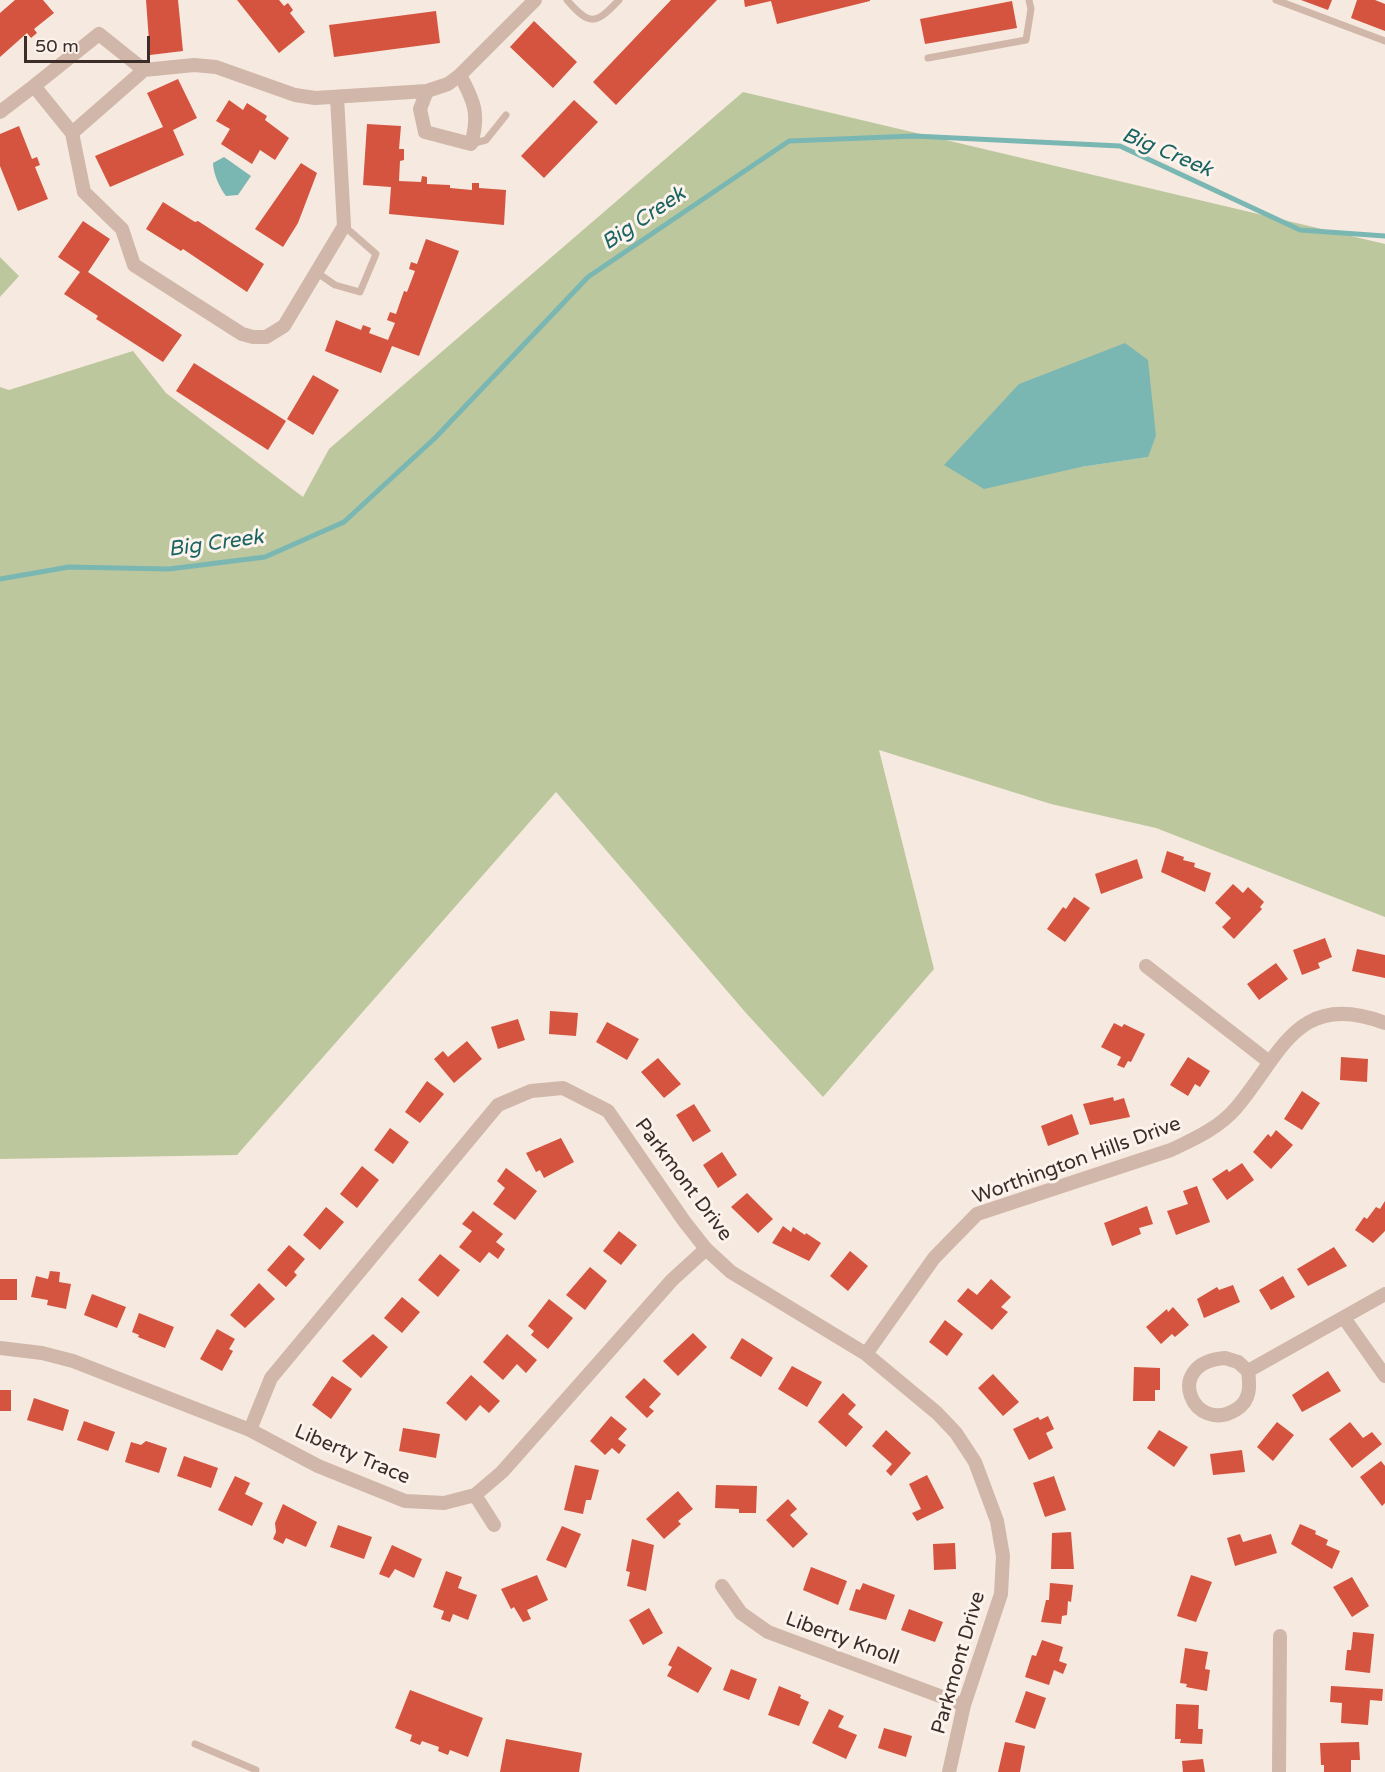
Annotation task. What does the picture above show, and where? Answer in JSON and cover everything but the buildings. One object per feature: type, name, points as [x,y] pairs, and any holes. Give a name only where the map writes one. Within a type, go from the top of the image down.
[{"type":"street","points":[[72,133],[144,70],[194,65],[216,67],[296,95],[337,97],[427,91],[448,84],[460,75],[536,0]]},
{"type":"street","points":[[0,112],[99,34],[144,70]]},
{"type":"street","points":[[427,91],[420,109],[425,132],[471,144],[477,125],[473,100],[460,75]]},
{"type":"street","points":[[34,86],[72,133],[84,192],[122,229],[134,265],[242,334],[253,338],[266,337],[284,326],[344,226],[337,97]]},
{"type":"street","points":[[1146,966],[1268,1061]]},
{"type":"street","name":"Worthington Hills Drive","points":[[866,1354],[934,1258],[977,1214],[1171,1150],[1194,1140],[1215,1127],[1235,1108],[1283,1041],[1303,1025],[1326,1016],[1351,1014],[1385,1023]]},
{"type":"street","name":"Parkmont Drive","points":[[250,1430],[271,1378],[498,1105],[531,1091],[563,1088],[608,1111],[706,1249],[731,1272],[764,1295],[866,1354],[937,1413],[956,1432],[975,1462],[997,1521],[1003,1556],[1001,1594],[964,1705],[949,1772]]},
{"type":"street","name":"Liberty Trace","points":[[0,1348],[42,1353],[73,1362],[250,1430],[318,1466],[405,1501],[444,1503],[475,1495],[502,1472],[672,1280],[706,1249]]},
{"type":"street","points":[[1248,1371],[1385,1294]]},
{"type":"street","points":[[1344,1318],[1385,1376]]},
{"type":"street","points":[[1225,1358],[1238,1362],[1248,1371],[1250,1389],[1243,1405],[1228,1414],[1210,1415],[1195,1405],[1187,1389],[1195,1371],[1211,1359],[1225,1358]]},
{"type":"street","points":[[475,1495],[494,1525]]},
{"type":"street","name":"Liberty Knoll","points":[[722,1586],[741,1613],[768,1632],[964,1705]]},
{"type":"street","points":[[1279,1772],[1280,1636]]},
{"type":"lane","points":[[567,0],[580,15],[591,20],[603,18],[619,0]]},
{"type":"lane","points":[[928,58],[1026,40],[1031,9],[1029,0]]},
{"type":"lane","points":[[1276,0],[1385,41]]},
{"type":"lane","points":[[471,144],[486,140],[506,115]]},
{"type":"lane","points":[[316,272],[335,285],[360,292],[376,254],[344,226]]},
{"type":"lane","points":[[195,1744],[256,1770],[255,1772]]},
{"type":"green space","points":[[743,92],[1385,244],[1385,917],[1156,828],[1051,804],[879,750],[934,969],[823,1097],[746,1013],[556,792],[237,1155],[0,1159],[0,387],[9,390],[133,351],[166,393],[303,497],[329,449]],"holes":[[[1156,436],[1147,457],[1081,467]]]},
{"type":"green space","points":[[0,257],[19,276],[0,297]]},
{"type":"water","points":[[224,157],[251,176],[238,195],[226,196],[219,185],[213,163]]},
{"type":"water","points":[[1125,343],[1148,360],[1156,436],[1148,457],[1081,467],[984,489],[944,465],[1019,384]]},
{"type":"waterway","name":"Big Creek","points":[[0,579],[69,567],[169,569],[265,557],[344,522],[435,438],[588,277],[789,141],[914,136],[1120,146],[1300,230],[1385,236]]}]
